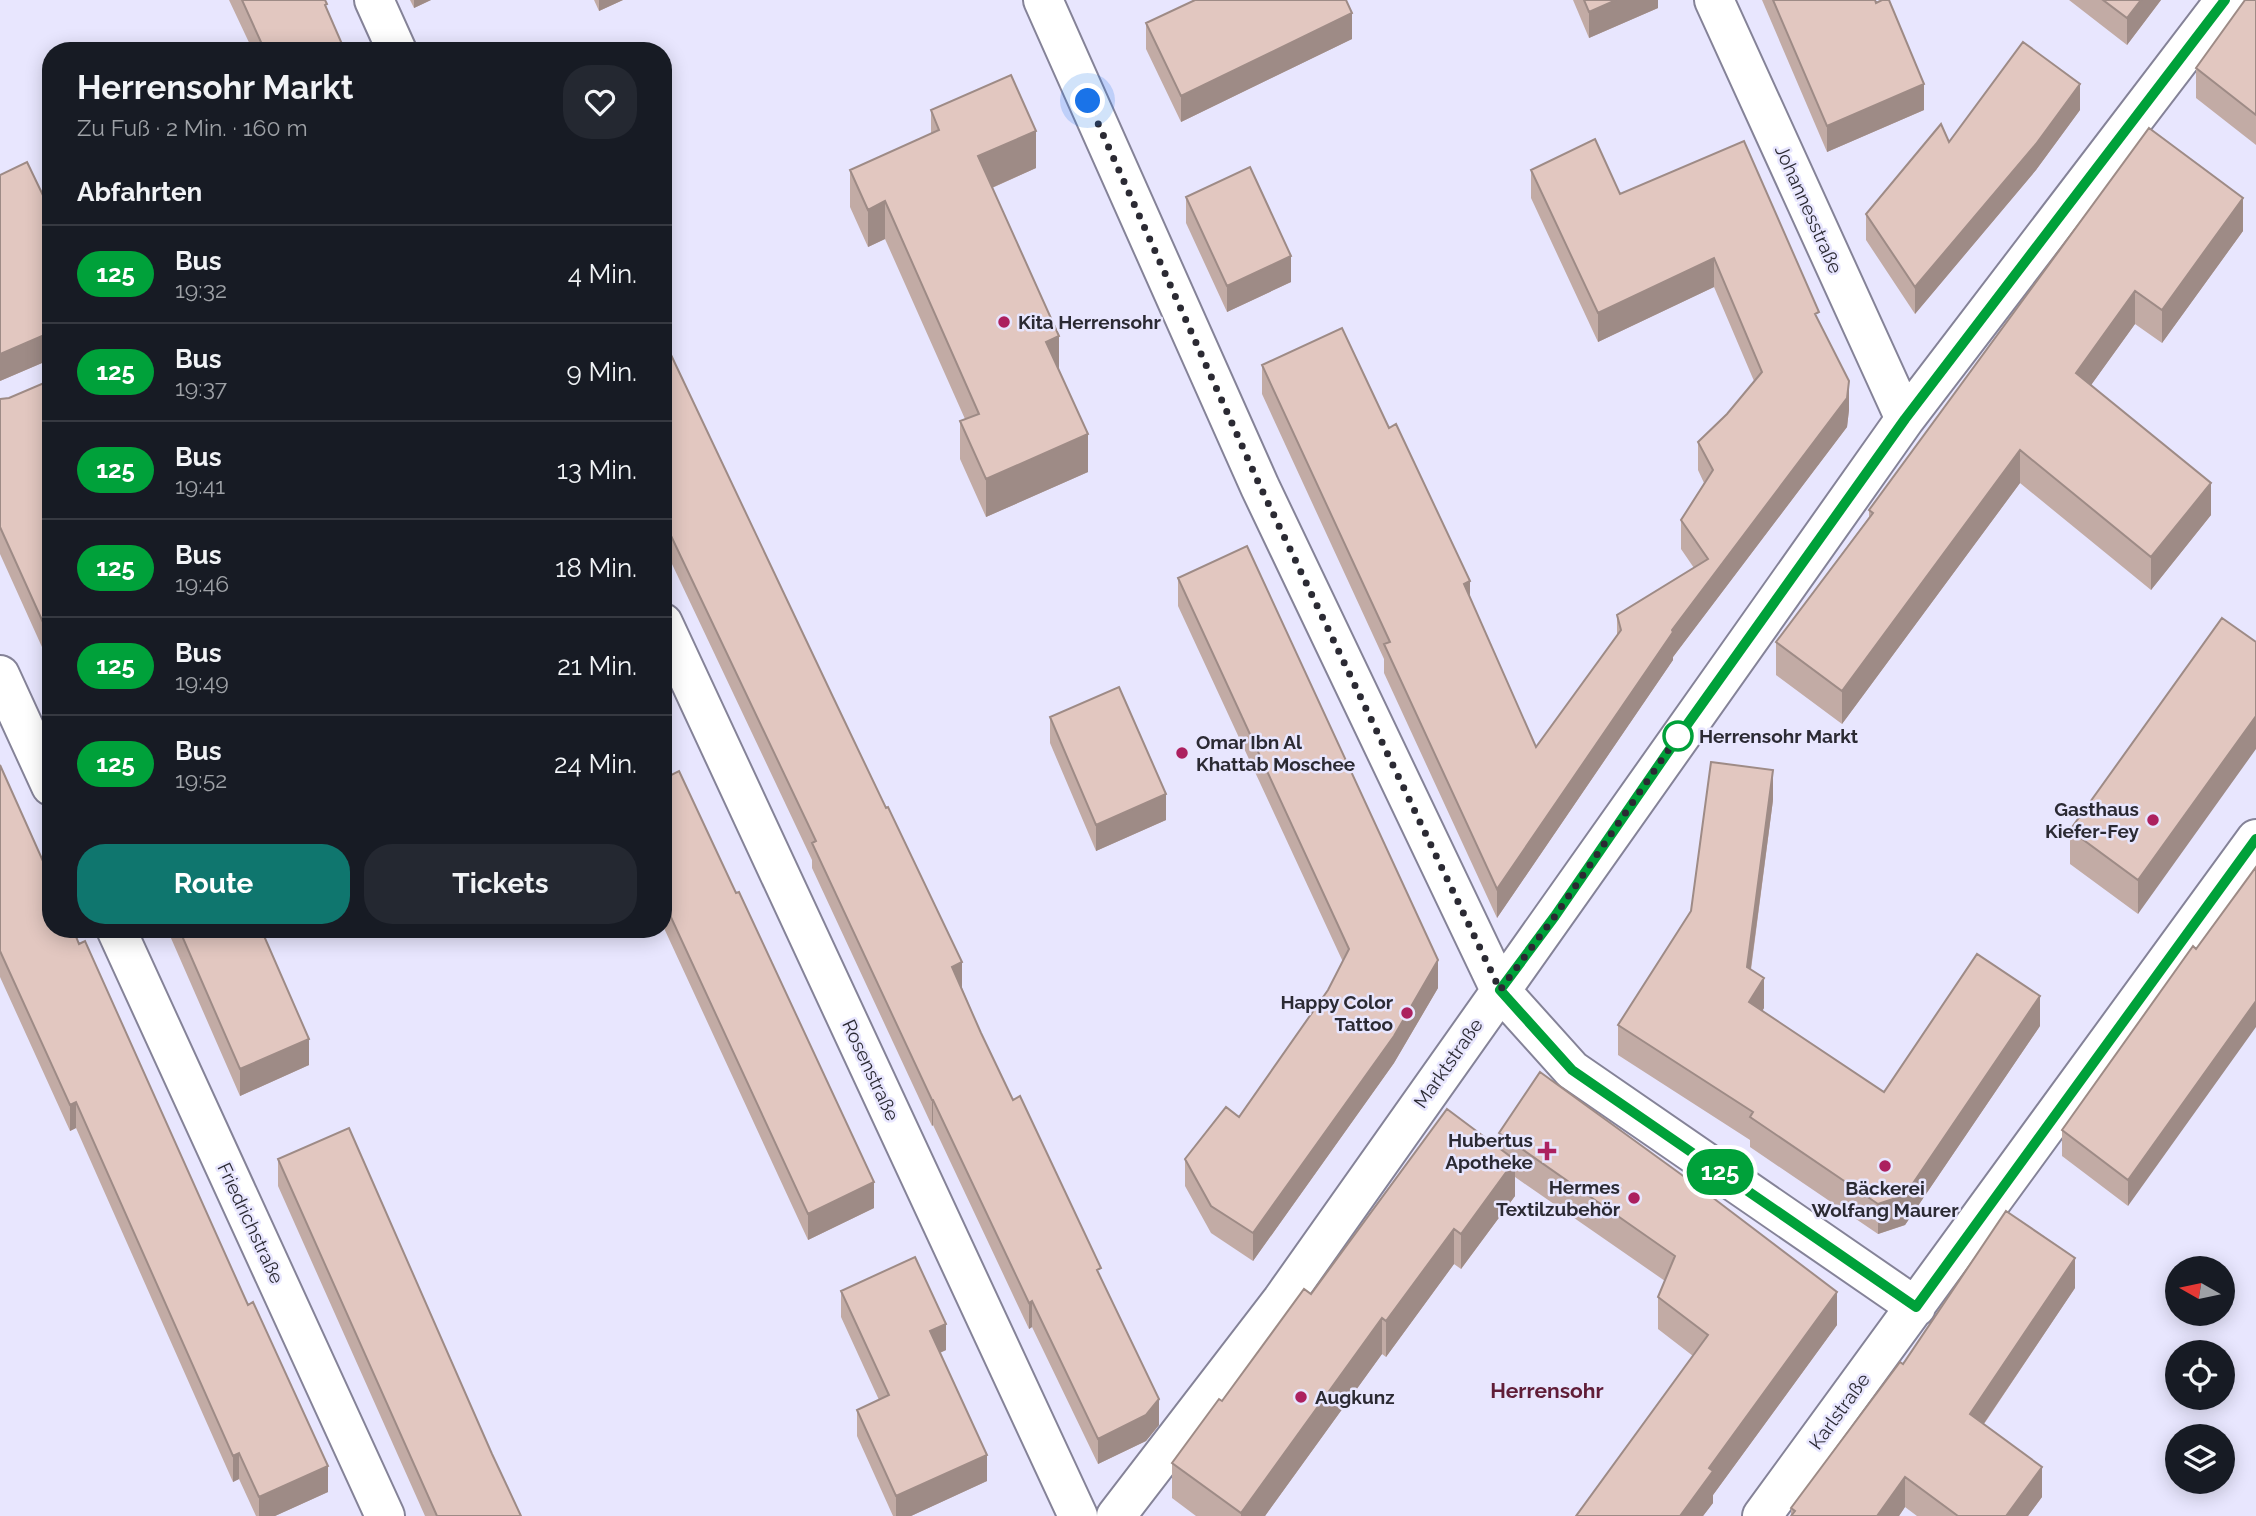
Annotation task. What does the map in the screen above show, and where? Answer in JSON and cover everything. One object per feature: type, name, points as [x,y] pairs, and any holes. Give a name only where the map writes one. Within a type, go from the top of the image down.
[{"type":"street","points":[[374,0],[393,42]]},
{"type":"street","points":[[1043,0],[1260,486],[1500,990],[1572,1070],[1916,1307]]},
{"type":"street","name":"Johannesstraße","points":[[1714,0],[1905,419]]},
{"type":"street","name":"Marktstraße","points":[[1116,1516],[1282,1300],[1905,419],[2225,0]]},
{"type":"street","name":"Rosenstraße","points":[[672,642],[1078,1516]]},
{"type":"street","points":[[0,675],[42,766]]},
{"type":"street","name":"Karlstraße","points":[[1762,1516],[2256,839]]},
{"type":"street","name":"Friedrichstraße","points":[[120,938],[385,1516]]},
{"type":"building","points":[[242,0],[325,0],[341,42],[261,42]]},
{"type":"building","points":[[1195,0],[1346,0],[1352,13],[1181,96],[1146,23]]},
{"type":"building","points":[[1584,0],[1616,0],[1589,12]]},
{"type":"building","points":[[1773,0],[1875,0],[1876,3],[1889,0],[1924,84],[1827,126]]},
{"type":"building","points":[[2103,0],[2141,0],[2127,18]]},
{"type":"building","points":[[2245,0],[2256,0],[2256,115],[2196,68]]},
{"type":"building","points":[[2023,42],[2080,84],[2036,144],[1915,287],[1866,214],[1941,124],[1949,142]]},
{"type":"building","points":[[1011,75],[1036,131],[978,156],[1059,336],[1046,342],[1088,434],[986,479],[960,421],[979,414],[885,201],[868,210],[850,170],[939,130],[931,110]]},
{"type":"building","points":[[2149,128],[2243,198],[2162,310],[2135,291],[2076,373],[2211,483],[2151,557],[2020,450],[1842,691],[1776,642],[1873,513],[1869,510]]},
{"type":"building","points":[[1595,139],[1620,194],[1744,141],[1819,312],[1815,314],[1849,381],[1847,398],[1672,630],[1497,889],[1384,644],[1390,642],[1262,365],[1342,328],[1389,428],[1396,424],[1470,581],[1464,584],[1536,747],[1621,630],[1617,615],[1708,559],[1681,520],[1713,470],[1698,442],[1727,414],[1762,372],[1714,258],[1598,313],[1531,170]]},
{"type":"building","points":[[27,162],[42,193],[42,336],[0,354],[0,175]]},
{"type":"building","points":[[1250,167],[1291,256],[1227,286],[1186,197]]},
{"type":"building","points":[[672,357],[962,962],[952,967],[981,1033],[1013,1100],[1020,1096],[1101,1268],[1097,1270],[1159,1399],[1146,1415],[1098,1439],[1032,1301],[1029,1303],[932,1100],[812,843],[816,841],[672,538]]},
{"type":"building","points":[[42,384],[42,620],[0,527],[0,399],[9,398]]},
{"type":"building","points":[[1247,546],[1438,960],[1394,1036],[1253,1233],[1211,1206],[1185,1159],[1226,1107],[1239,1117],[1328,990],[1349,949],[1178,578]]},
{"type":"building","points":[[2222,618],[2256,642],[2256,716],[2138,880],[2070,830]]},
{"type":"building","points":[[1119,687],[1166,794],[1096,825],[1050,717]]},
{"type":"building","points":[[1711,762],[1773,770],[1747,967],[1764,978],[1749,1002],[1884,1092],[1977,954],[2040,996],[1905,1195],[1878,1204],[1750,1117],[1753,1112],[1618,1025],[1691,911]]},
{"type":"building","points":[[0,765],[42,859],[42,938],[77,938],[79,944],[85,941],[248,1305],[253,1302],[328,1466],[259,1497],[239,1453],[233,1456],[76,1102],[70,1105],[0,951]]},
{"type":"building","points":[[679,771],[736,893],[739,892],[874,1182],[808,1214],[672,919],[672,774]]},
{"type":"building","points":[[2256,867],[2256,1001],[2128,1180],[2062,1130],[2193,946],[2196,949]]},
{"type":"building","points":[[183,938],[265,938],[309,1039],[240,1069]]},
{"type":"building","points":[[1540,1072],[1837,1292],[1709,1468],[1713,1471],[1680,1516],[1576,1516],[1708,1335],[1658,1297],[1675,1256],[1499,1133]]},
{"type":"building","points":[[1447,1109],[1515,1160],[1461,1234],[1454,1229],[1386,1321],[1382,1318],[1241,1513],[1172,1463],[1219,1399],[1222,1401],[1304,1289],[1311,1294]]},
{"type":"building","points":[[349,1128],[521,1516],[437,1516],[278,1159]]},
{"type":"building","points":[[2006,1211],[2075,1258],[1970,1414],[2042,1467],[2006,1516],[1958,1516],[1905,1477],[1877,1516],[1791,1516],[1795,1511],[1791,1508],[1900,1362],[1903,1364]]},
{"type":"building","points":[[915,1257],[946,1324],[930,1331],[987,1455],[896,1496],[857,1410],[889,1395],[841,1291]]},
{"type":"bus line","name":"125","points":[[2225,0],[1905,419],[1500,990],[1572,1070],[1916,1307],[2256,839]]},
{"type":"place","name":"Kita Herrensohr","points":[[1004,322]]},
{"type":"place","name":"Herrensohr Markt","points":[[1678,736]]},
{"type":"place","name":"Omar Ibn Al Khattab Moschee","points":[[1182,753]]},
{"type":"place","name":"Gasthaus Kiefer-Fey","points":[[2153,820]]},
{"type":"place","name":"Happy Color Tattoo","points":[[1407,1013]]},
{"type":"place","name":"Hubertus Apotheke","points":[[1547,1151]]},
{"type":"place","name":"Bäckerei Wolfang Maurer","points":[[1885,1166]]},
{"type":"place","name":"Hermes Textilzubehör","points":[[1634,1198]]},
{"type":"place","name":"Augkunz","points":[[1301,1397]]},
{"type":"district","name":"Herrensohr","points":[[1547,1391]]},
{"type":"route","points":[[1088,101],[1260,486],[1500,990],[1555,916],[1678,736]]}]
